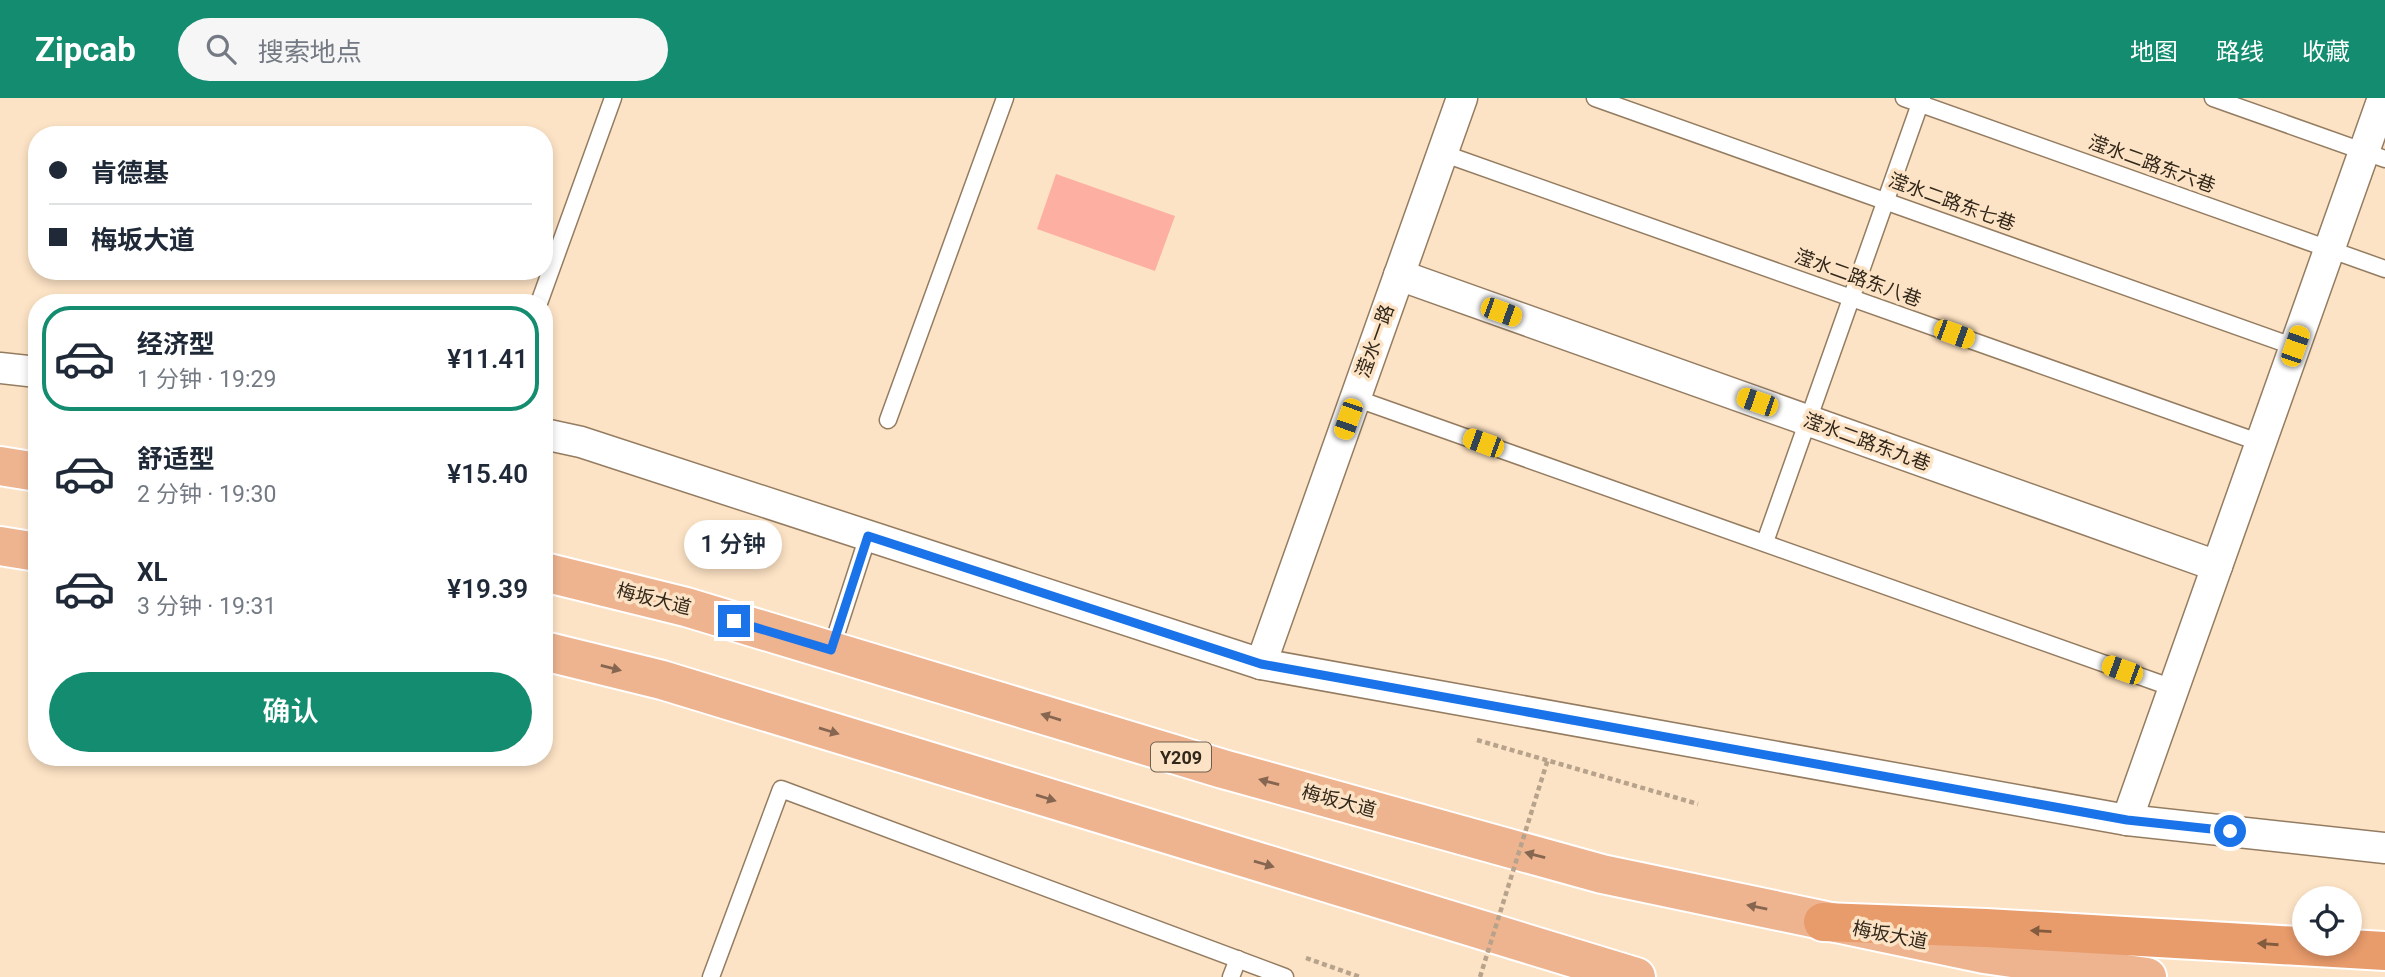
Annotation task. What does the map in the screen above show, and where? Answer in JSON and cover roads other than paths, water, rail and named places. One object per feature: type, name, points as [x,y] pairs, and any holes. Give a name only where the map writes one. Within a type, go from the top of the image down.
[{"type":"highway","points":[[1823,922],[1986,928],[2385,951]]},
{"type":"main road","points":[[0,467],[28,471]]},
{"type":"main road","points":[[0,546],[28,551]]},
{"type":"main road","name":"梅坂大道","points":[[553,574],[686,607],[1223,769],[1589,870],[1823,922],[1984,954],[2147,977]]},
{"type":"main road","points":[[553,653],[662,680],[1636,977]]},
{"type":"street","name":"滢水一路","points":[[1261,664],[1462,98]]},
{"type":"street","points":[[2127,820],[2330,249],[2375,155],[2383,98]]},
{"type":"street","name":"滢水二路东九巷","points":[[1399,275],[2217,566]]},
{"type":"street","points":[[0,368],[28,371]]},
{"type":"street","points":[[553,437],[580,442],[1261,664],[2127,820],[2385,848]]},
{"type":"lane","points":[[553,264],[612,98]]},
{"type":"lane","points":[[888,420],[1005,98]]},
{"type":"lane","name":"滢水二路东七巷","points":[[1595,98],[2295,346]]},
{"type":"lane","name":"滢水二路东六巷","points":[[1904,98],[1921,101],[2385,269]]},
{"type":"lane","points":[[2213,98],[2375,155]]},
{"type":"lane","points":[[1765,542],[1921,101]]},
{"type":"lane","name":"滢水二路东八巷","points":[[1442,153],[2261,443]]},
{"type":"lane","points":[[1355,398],[2173,688]]},
{"type":"lane","points":[[831,650],[868,536]]},
{"type":"lane","points":[[711,977],[780,789],[1285,977]]},
{"type":"lane","points":[[1231,977],[1238,959]]}]
